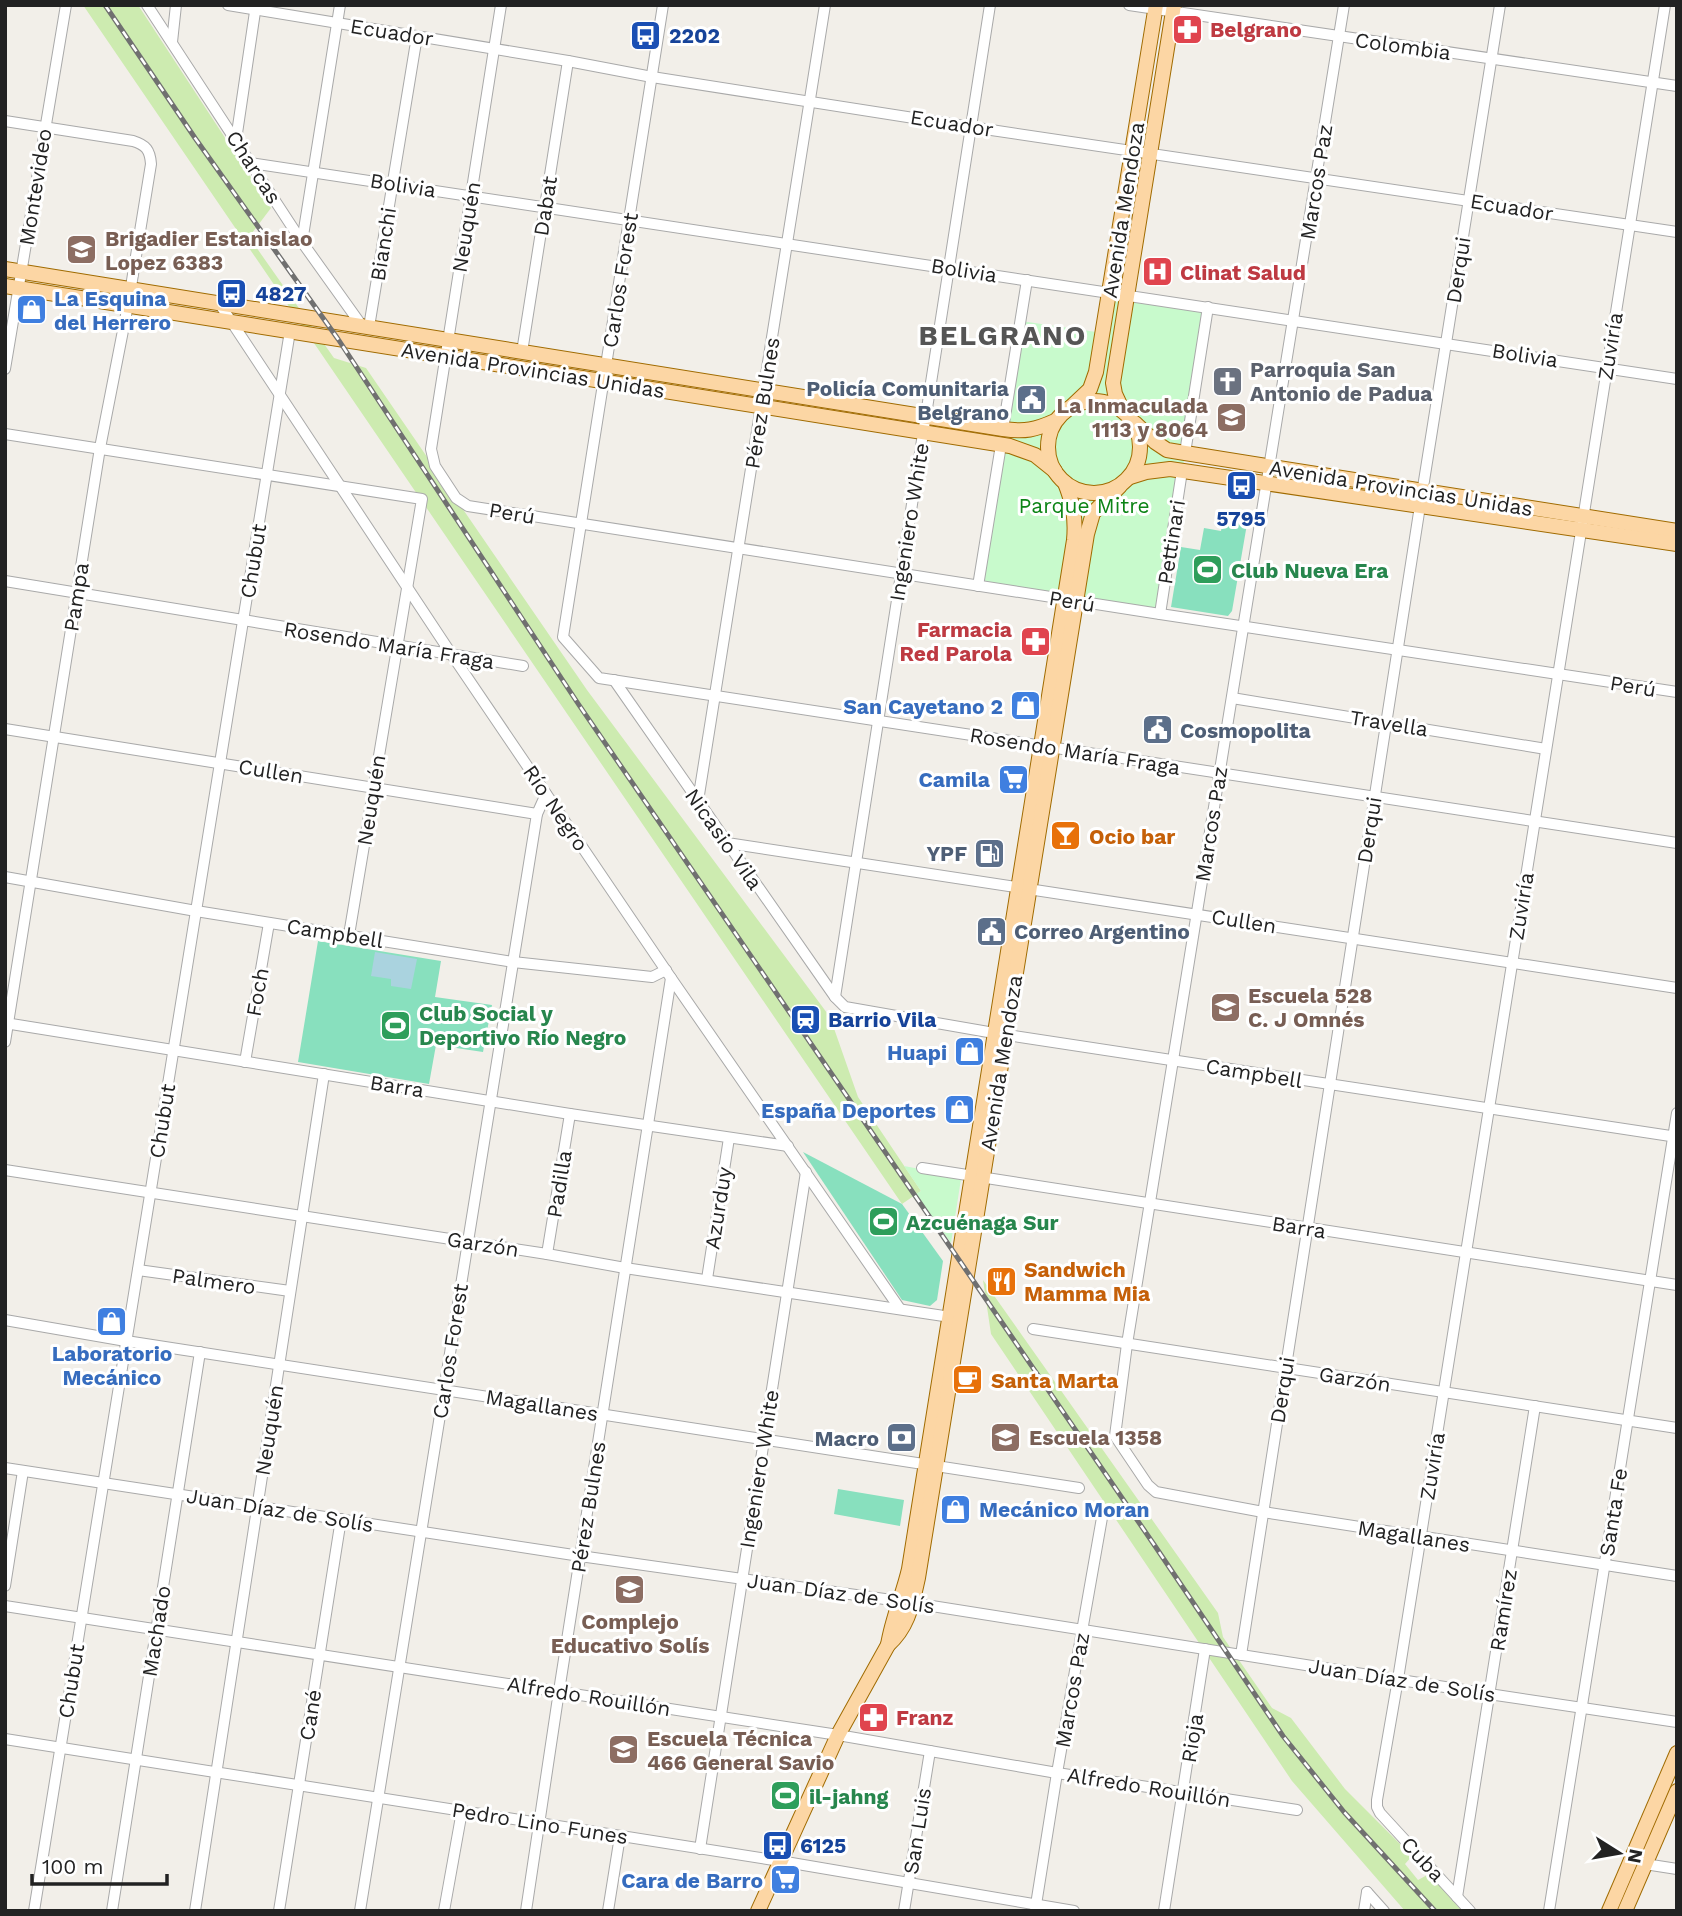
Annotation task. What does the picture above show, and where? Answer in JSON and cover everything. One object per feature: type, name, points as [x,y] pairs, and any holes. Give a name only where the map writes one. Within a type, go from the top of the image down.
[{"type":"main road","name":"Avenida Mendoza","points":[[1072,406],[1090,389],[1096,372],[1156,7]]},
{"type":"main road","name":"Avenida Mendoza","points":[[1122,409],[1113,383],[1174,9]]},
{"type":"main road","name":"Avenida Provincias Unidas","points":[[5,269],[1003,429],[1034,430],[1055,421]]},
{"type":"main road","name":"Avenida Provincias Unidas","points":[[12,287],[1010,446],[1035,455],[1055,471]]},
{"type":"main road","points":[[1084,401],[1110,402],[1122,409],[1135,424],[1141,451],[1137,465],[1125,481],[1107,492],[1092,493],[1065,483],[1049,459],[1050,433],[1055,421],[1063,412],[1084,401]]},
{"type":"main road","name":"Avenida Provincias Unidas","points":[[1135,424],[1167,450],[1270,467],[1421,498],[1581,523],[1677,544]]},
{"type":"main road","name":"Avenida Provincias Unidas","points":[[1125,481],[1146,472],[1170,469],[1267,483],[1421,498]]},
{"type":"main road","name":"Avenida Mendoza","points":[[1070,600],[1093,513],[1125,481]]},
{"type":"main road","name":"Avenida Mendoza","points":[[758,1911],[838,1735],[888,1645],[905,1625],[1070,600],[1076,520],[1065,483]]},
{"type":"main road","name":"Avenida Provincias Unidas","points":[[1581,523],[1677,531]]},
{"type":"main road","points":[[1609,1911],[1677,1753]]},
{"type":"main road","points":[[1625,1911],[1677,1791]]},
{"type":"street","name":"Montevideo","points":[[5,369],[12,287],[22,271],[66,5]]},
{"type":"street","name":"Charcas","points":[[147,5],[302,242],[366,327]]},
{"type":"street","points":[[172,42],[176,5]]},
{"type":"street","name":"Ecuador","points":[[228,5],[256,7],[652,76],[971,127],[1677,232]]},
{"type":"street","points":[[302,242],[340,5]]},
{"type":"street","name":"Neuquén","points":[[468,506],[456,498],[435,466],[431,449],[501,5]]},
{"type":"street","name":"Carlos Forest","points":[[599,678],[562,637],[663,5]]},
{"type":"street","name":"Pérez Bulnes","points":[[698,801],[825,5]]},
{"type":"street","name":"Ingeniero White","points":[[835,998],[990,5]]},
{"type":"street","name":"Colombia","points":[[1129,5],[1174,9],[1677,86]]},
{"type":"street","name":"Marcos Paz","points":[[1152,1489],[1115,1436],[1127,1344],[1344,5]]},
{"type":"street","name":"Derqui","points":[[1241,1655],[1500,5]]},
{"type":"street","name":"Zuviría","points":[[1377,1807],[1665,5]]},
{"type":"street","points":[[236,140],[256,7]]},
{"type":"street","name":"Bianchi","points":[[366,327],[417,36]]},
{"type":"street","name":"Dabat","points":[[522,352],[568,61]]},
{"type":"street","points":[[5,121],[44,128]]},
{"type":"street","name":"Pampa","points":[[5,1042],[100,448],[128,306],[151,164],[150,152],[144,145],[133,141],[44,128]]},
{"type":"street","name":"Bolivia","points":[[251,163],[1677,379]]},
{"type":"street","points":[[1003,429],[1027,280]]},
{"type":"street","name":"Río Negro","points":[[219,303],[546,794],[900,1309]]},
{"type":"street","points":[[1185,453],[1208,307]]},
{"type":"street","name":"Chubut","points":[[34,1911],[290,331]]},
{"type":"street","points":[[5,434],[339,486]]},
{"type":"street","points":[[978,586],[1001,445]]},
{"type":"street","name":"Pettinari","points":[[1160,614],[1182,471]]},
{"type":"street","name":"Neuquén","points":[[339,486],[422,499],[349,935]]},
{"type":"street","name":"Perú","points":[[468,506],[1677,692]]},
{"type":"street","name":"Rosendo María Fraga","points":[[5,582],[523,666]]},
{"type":"street","name":"Rosendo María Fraga","points":[[599,678],[1677,843]]},
{"type":"street","name":"Nicasio Vila","points":[[614,680],[835,998]]},
{"type":"street","name":"Travella","points":[[1231,698],[1546,748]]},
{"type":"street","name":"Cullen","points":[[5,729],[537,814]]},
{"type":"street","name":"Carlos Forest","points":[[360,1911],[537,814],[546,794]]},
{"type":"street","name":"Cullen","points":[[727,843],[1677,988]]},
{"type":"street","name":"Campbell","points":[[5,877],[513,962],[652,977],[668,974]]},
{"type":"street","name":"Foch","points":[[245,1062],[269,923]]},
{"type":"street","name":"Pérez Bulnes","points":[[526,1911],[648,1124],[668,974]]},
{"type":"street","name":"Campbell","points":[[835,998],[845,1007],[1000,1034],[1675,1137]]},
{"type":"street","name":"Barra","points":[[7,1023],[570,1114],[788,1146]]},
{"type":"street","name":"Neuquén","points":[[195,1911],[324,1074]]},
{"type":"street","name":"Santa Fe","points":[[1549,1911],[1677,1113]]},
{"type":"street","name":"Padilla","points":[[547,1254],[570,1114]]},
{"type":"street","name":"Azurduy","points":[[706,1279],[729,1138]]},
{"type":"street","name":"Barra","points":[[922,1168],[1677,1285]]},
{"type":"street","name":"Garzón","points":[[5,1170],[955,1317]]},
{"type":"street","name":"Ingeniero White","points":[[700,1849],[806,1172]]},
{"type":"street","name":"Palmero","points":[[138,1270],[290,1291]]},
{"type":"street","name":"Magallanes","points":[[5,1320],[1079,1488]]},
{"type":"street","name":"Garzón","points":[[1033,1329],[1677,1428]]},
{"type":"street","name":"Machado","points":[[112,1911],[200,1352]]},
{"type":"street","name":"Ramírez","points":[[1457,1897],[1535,1406]]},
{"type":"street","name":"Juan Díaz de Solís","points":[[5,1468],[580,1556],[907,1602],[1677,1722]]},
{"type":"street","points":[[5,1586],[23,1471]]},
{"type":"street","name":"Magallanes","points":[[1152,1489],[1263,1513],[1677,1576]]},
{"type":"street","name":"Marcos Paz","points":[[1036,1908],[1103,1512]]},
{"type":"street","name":"Cané","points":[[279,1911],[341,1519]]},
{"type":"street","name":"Alfredo Rouillón","points":[[5,1606],[838,1735],[1057,1773],[1297,1810]]},
{"type":"street","name":"Rioja","points":[[1164,1911],[1205,1649]]},
{"type":"street","name":"Pedro Lino Funes","points":[[5,1739],[780,1861],[1036,1908],[1074,1911]]},
{"type":"street","name":"San Luis","points":[[904,1911],[930,1751]]},
{"type":"street","name":"Cuba","points":[[1377,1807],[1470,1911]]},
{"type":"street","points":[[444,1911],[461,1811]]},
{"type":"street","points":[[608,1911],[620,1836]]},
{"type":"street","points":[[1645,1864],[1677,1869]]},
{"type":"street","points":[[1364,1911],[1367,1892],[1384,1911]]},
{"type":"green space","points":[[83,5],[138,5],[271,208],[249,237],[334,358],[366,368],[587,690],[830,1017],[858,1097],[921,1191],[902,1204]]},
{"type":"green space","name":"Parque Mitre","points":[[1110,292],[1208,307],[1160,614],[978,586],[1021,321],[1103,333]]},
{"type":"green space","name":"Club Nueva Era","points":[[1223,520],[1247,524],[1232,611],[1228,616],[1171,607],[1181,547],[1200,550],[1204,528],[1221,531]]},
{"type":"green space","name":"Club Social y Deportivo Río Negro","points":[[318,941],[441,961],[435,997],[492,1005],[483,1052],[436,1045],[429,1084],[298,1062]]},
{"type":"green space","name":"Azcuénaga Sur","points":[[803,1152],[902,1204],[943,1261],[937,1300],[930,1306],[902,1300]]},
{"type":"green space","points":[[904,1166],[961,1179],[951,1243],[916,1194],[921,1191]]},
{"type":"green space","points":[[983,1280],[1218,1613],[1223,1637],[1272,1708],[1291,1718],[1345,1789],[1412,1856],[1405,1864],[1418,1880],[1429,1874],[1462,1911],[1405,1911],[1292,1781],[991,1334]]},
{"type":"green space","points":[[838,1489],[904,1500],[900,1526],[834,1514]]},
{"type":"water","points":[[375,952],[417,959],[411,989],[391,986],[391,979],[371,976]]},
{"type":"railway","points":[[105,5],[195,138],[338,339],[579,705],[1283,1736],[1344,1812],[1435,1911]]},
{"type":"place","name":"Belgrano","points":[[1187,29]]},
{"type":"place","name":"2202","points":[[646,35]]},
{"type":"place","name":"Brigadier Estanislao Lopez 6383","points":[[82,250]]},
{"type":"place","name":"Clinat Salud","points":[[1157,272]]},
{"type":"place","name":"4827","points":[[232,293]]},
{"type":"place","name":"La Esquina del Herrero","points":[[31,310]]},
{"type":"place","name":"Parroquia San Antonio de Padua","points":[[1227,381]]},
{"type":"place","name":"Policía Comunitaria Belgrano","points":[[1032,400]]},
{"type":"place","name":"La Inmaculada 1113 y 8064","points":[[1231,417]]},
{"type":"place","name":"5795","points":[[1241,486]]},
{"type":"place","name":"Club Nueva Era","points":[[1208,570]]},
{"type":"place","name":"Farmacia Red Parola","points":[[1035,641]]},
{"type":"place","name":"San Cayetano 2","points":[[1026,706]]},
{"type":"place","name":"Cosmopolita","points":[[1157,730]]},
{"type":"place","name":"Camila","points":[[1013,779]]},
{"type":"place","name":"Ocio bar","points":[[1066,836]]},
{"type":"place","name":"YPF","points":[[990,853]]},
{"type":"place","name":"Correo Argentino","points":[[991,931]]},
{"type":"place","name":"Escuela 528 C. J Omnés","points":[[1225,1007]]},
{"type":"place","name":"Barrio Vila","points":[[805,1019]]},
{"type":"place","name":"Club Social y Deportivo Río Negro","points":[[396,1025]]},
{"type":"place","name":"Huapi","points":[[970,1052]]},
{"type":"place","name":"España Deportes","points":[[959,1110]]},
{"type":"place","name":"Azcuénaga Sur","points":[[883,1222]]},
{"type":"place","name":"Sandwich Mamma Mia","points":[[1001,1281]]},
{"type":"place","name":"Laboratorio Mecánico","points":[[112,1321]]},
{"type":"place","name":"Santa Marta","points":[[968,1380]]},
{"type":"place","name":"Escuela 1358","points":[[1006,1437]]},
{"type":"place","name":"Macro","points":[[902,1438]]},
{"type":"place","name":"Mecánico Moran","points":[[956,1509]]},
{"type":"place","name":"Complejo Educativo Solís","points":[[630,1589]]},
{"type":"place","name":"Franz","points":[[873,1717]]},
{"type":"place","name":"Escuela Técnica 466 General Savio","points":[[624,1750]]},
{"type":"place","name":"il-jahng","points":[[786,1796]]},
{"type":"place","name":"6125","points":[[777,1845]]},
{"type":"place","name":"Cara de Barro","points":[[786,1880]]},
{"type":"district","name":"BELGRANO","points":[[1003,335]]}]
